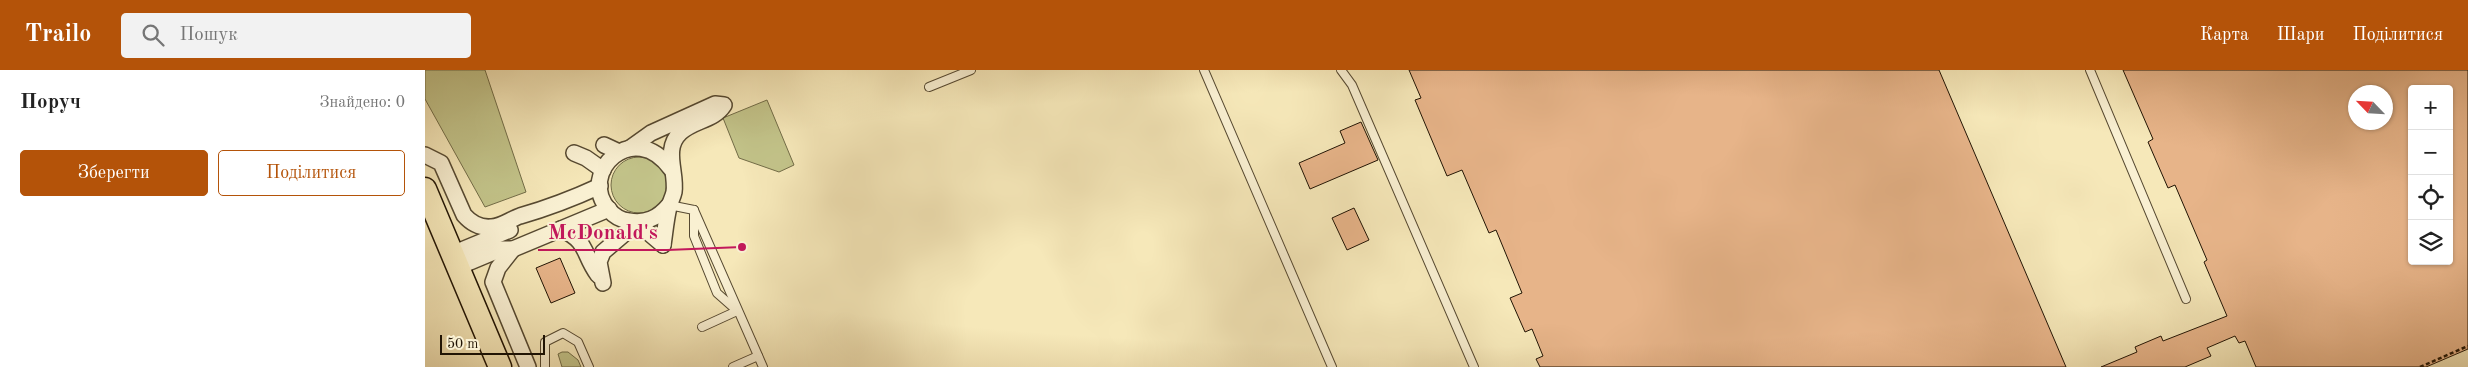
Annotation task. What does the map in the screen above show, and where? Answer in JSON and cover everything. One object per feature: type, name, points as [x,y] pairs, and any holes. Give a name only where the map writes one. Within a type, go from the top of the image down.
[{"type":"main road","points":[[425,189],[500,367]]},
{"type":"street","points":[[669,205],[661,214],[650,221],[637,223],[625,221],[609,209],[601,194],[600,186],[603,170],[609,160],[651,133],[715,104],[724,105],[719,113],[688,126],[678,134],[672,146],[671,169]]},
{"type":"street","points":[[604,145],[625,150],[643,148],[654,151],[664,158],[671,169],[675,181],[674,193],[669,205],[663,245],[637,223]]},
{"type":"street","points":[[574,153],[587,158],[603,170]]},
{"type":"street","points":[[425,155],[441,163],[464,215],[470,221],[482,227],[493,228],[520,216],[539,212],[600,186]]},
{"type":"street","points":[[528,367],[493,282],[497,268],[513,249],[609,209]]},
{"type":"street","points":[[455,260],[522,225],[539,212]]},
{"type":"street","points":[[561,229],[583,243],[591,266],[603,283],[599,262],[603,252],[637,223]]},
{"type":"street","points":[[455,260],[501,248],[513,249]]},
{"type":"lane","points":[[929,87],[971,70]]},
{"type":"lane","points":[[1204,70],[1332,367]]},
{"type":"lane","points":[[1341,70],[1352,85],[1474,367]]},
{"type":"lane","points":[[2090,70],[2187,299]]},
{"type":"lane","points":[[669,205],[694,210],[694,236],[717,293],[737,311],[763,367]]},
{"type":"lane","points":[[702,327],[737,311]]},
{"type":"lane","points":[[545,367],[545,342],[563,333],[578,342],[589,367]]},
{"type":"lane","points":[[733,367],[758,356]]},
{"type":"path","points":[[2420,367],[2468,346]]},
{"type":"green space","points":[[425,70],[485,70],[526,192],[485,207],[425,99]]},
{"type":"green space","points":[[767,100],[794,165],[779,172],[739,158],[723,118]]},
{"type":"green space","points":[[634,157],[644,157],[659,165],[665,174],[667,185],[665,196],[659,205],[644,213],[634,213],[623,208],[616,201],[611,190],[611,180],[616,169],[623,162]]},
{"type":"green space","points":[[568,352],[578,360],[581,367],[562,367],[558,354]]},
{"type":"building","points":[[1409,70],[1939,70],[2066,367],[1540,367],[1536,359],[1543,356],[1532,329],[1525,332],[1510,298],[1522,293],[1496,230],[1489,233],[1462,170],[1447,176],[1415,100],[1421,98]]},
{"type":"building","points":[[2123,70],[2468,70],[2468,349],[2426,367],[2256,367],[2245,341],[2239,343],[2235,336],[2207,348],[2211,356],[2185,367],[2101,367],[2137,352],[2135,347],[2161,336],[2163,341],[2227,316],[2204,262],[2207,260],[2175,185],[2168,188],[2148,142],[2153,139]]},
{"type":"building","points":[[1361,122],[1378,160],[1310,189],[1299,163],[1345,143],[1340,131]]},
{"type":"building","points":[[1354,208],[1369,240],[1347,250],[1332,218]]},
{"type":"building","points":[[560,258],[575,293],[551,303],[536,268]]},
{"type":"place","name":"McDonald's","points":[[742,247]]}]
